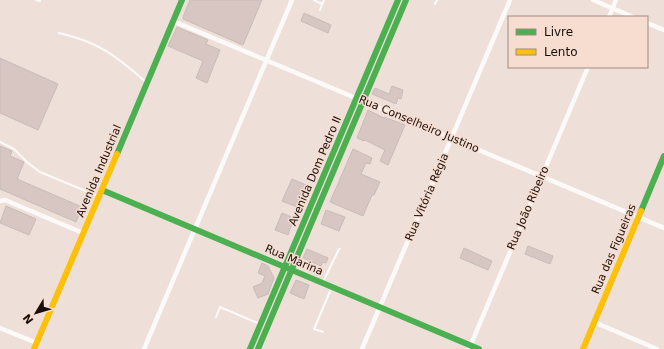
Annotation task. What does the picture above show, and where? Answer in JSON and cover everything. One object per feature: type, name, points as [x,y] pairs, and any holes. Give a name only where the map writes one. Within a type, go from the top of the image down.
[{"type":"main road","name":"Avenida Industrial","points":[[36,346],[182,0]]},
{"type":"main road","name":"Avenida Dom Pedro II","points":[[250,349],[398,0]]},
{"type":"main road","name":"Avenida Dom Pedro II","points":[[258,349],[406,0]]},
{"type":"main road","name":"Rua das Figueiras","points":[[583,349],[664,156]]},
{"type":"main road","name":"Rua Marina","points":[[102,190],[380,307],[469,347],[479,349]]},
{"type":"street","points":[[144,349],[292,0]]},
{"type":"street","name":"Rua Vitória Régia","points":[[362,349],[510,0]]},
{"type":"street","points":[[593,0],[631,16]]},
{"type":"street","points":[[609,16],[616,0]]},
{"type":"street","name":"Rua Conselheiro Justino","points":[[173,21],[664,228]]},
{"type":"street","points":[[648,23],[664,30]]},
{"type":"street","name":"Rua João Ribeiro","points":[[469,347],[588,68]]},
{"type":"street","points":[[1,201],[5,200],[84,233]]},
{"type":"street","points":[[594,322],[657,349]]},
{"type":"street","points":[[0,328],[36,346]]},
{"type":"lane","points":[[36,0],[40,2]]},
{"type":"lane","points":[[314,0],[322,4]]},
{"type":"lane","points":[[320,10],[324,0]]},
{"type":"lane","points":[[435,4],[437,0]]},
{"type":"lane","points":[[59,33],[83,40],[105,50],[119,59],[147,82]]},
{"type":"lane","points":[[0,142],[14,148],[28,163],[40,172],[99,197]]},
{"type":"lane","points":[[323,283],[340,249]]},
{"type":"lane","points":[[323,332],[314,329],[332,287]]},
{"type":"lane","points":[[216,317],[220,307],[261,324]]},
{"type":"building","points":[[190,0],[262,0],[243,45],[183,19]]},
{"type":"building","points":[[304,13],[331,25],[328,33],[301,21]]},
{"type":"building","points":[[177,27],[208,40],[206,44],[220,50],[207,83],[196,78],[203,61],[168,46]]},
{"type":"building","points":[[0,58],[58,84],[38,130],[0,113]]},
{"type":"building","points":[[392,86],[403,90],[401,99],[398,98],[396,104],[372,94],[375,88],[389,94]]},
{"type":"building","points":[[368,110],[384,118],[405,125],[388,165],[380,161],[385,150],[365,140],[364,141],[357,138]]},
{"type":"building","points":[[0,146],[12,151],[10,156],[24,162],[17,179],[82,207],[76,222],[0,189]]},
{"type":"building","points":[[353,149],[372,158],[370,164],[366,163],[361,174],[380,182],[374,195],[372,195],[363,216],[330,202]]},
{"type":"building","points":[[292,179],[306,185],[297,207],[282,201]]},
{"type":"building","points":[[6,206],[36,219],[29,235],[0,223]]},
{"type":"building","points":[[326,210],[345,217],[339,231],[321,224]]},
{"type":"building","points":[[282,213],[294,218],[288,235],[275,230]]},
{"type":"building","points":[[528,246],[553,256],[550,264],[525,254]]},
{"type":"building","points":[[464,248],[492,261],[488,270],[460,258]]},
{"type":"building","points":[[307,249],[328,258],[326,263],[323,262],[321,266],[303,258]]},
{"type":"building","points":[[262,263],[268,266],[274,278],[268,294],[258,298],[253,287],[262,283],[265,276],[258,273]]},
{"type":"building","points":[[296,280],[309,285],[304,299],[290,293]]},
{"type":"traffic: fast","points":[[117,154],[182,0]]},
{"type":"traffic: fast","points":[[250,349],[398,0]]},
{"type":"traffic: fast","points":[[258,349],[406,0]]},
{"type":"traffic: fast","points":[[641,211],[664,156]]},
{"type":"traffic: fast","points":[[102,190],[479,349]]},
{"type":"traffic: slow","points":[[34,349],[117,154]]},
{"type":"traffic: slow","points":[[583,349],[641,211]]}]
